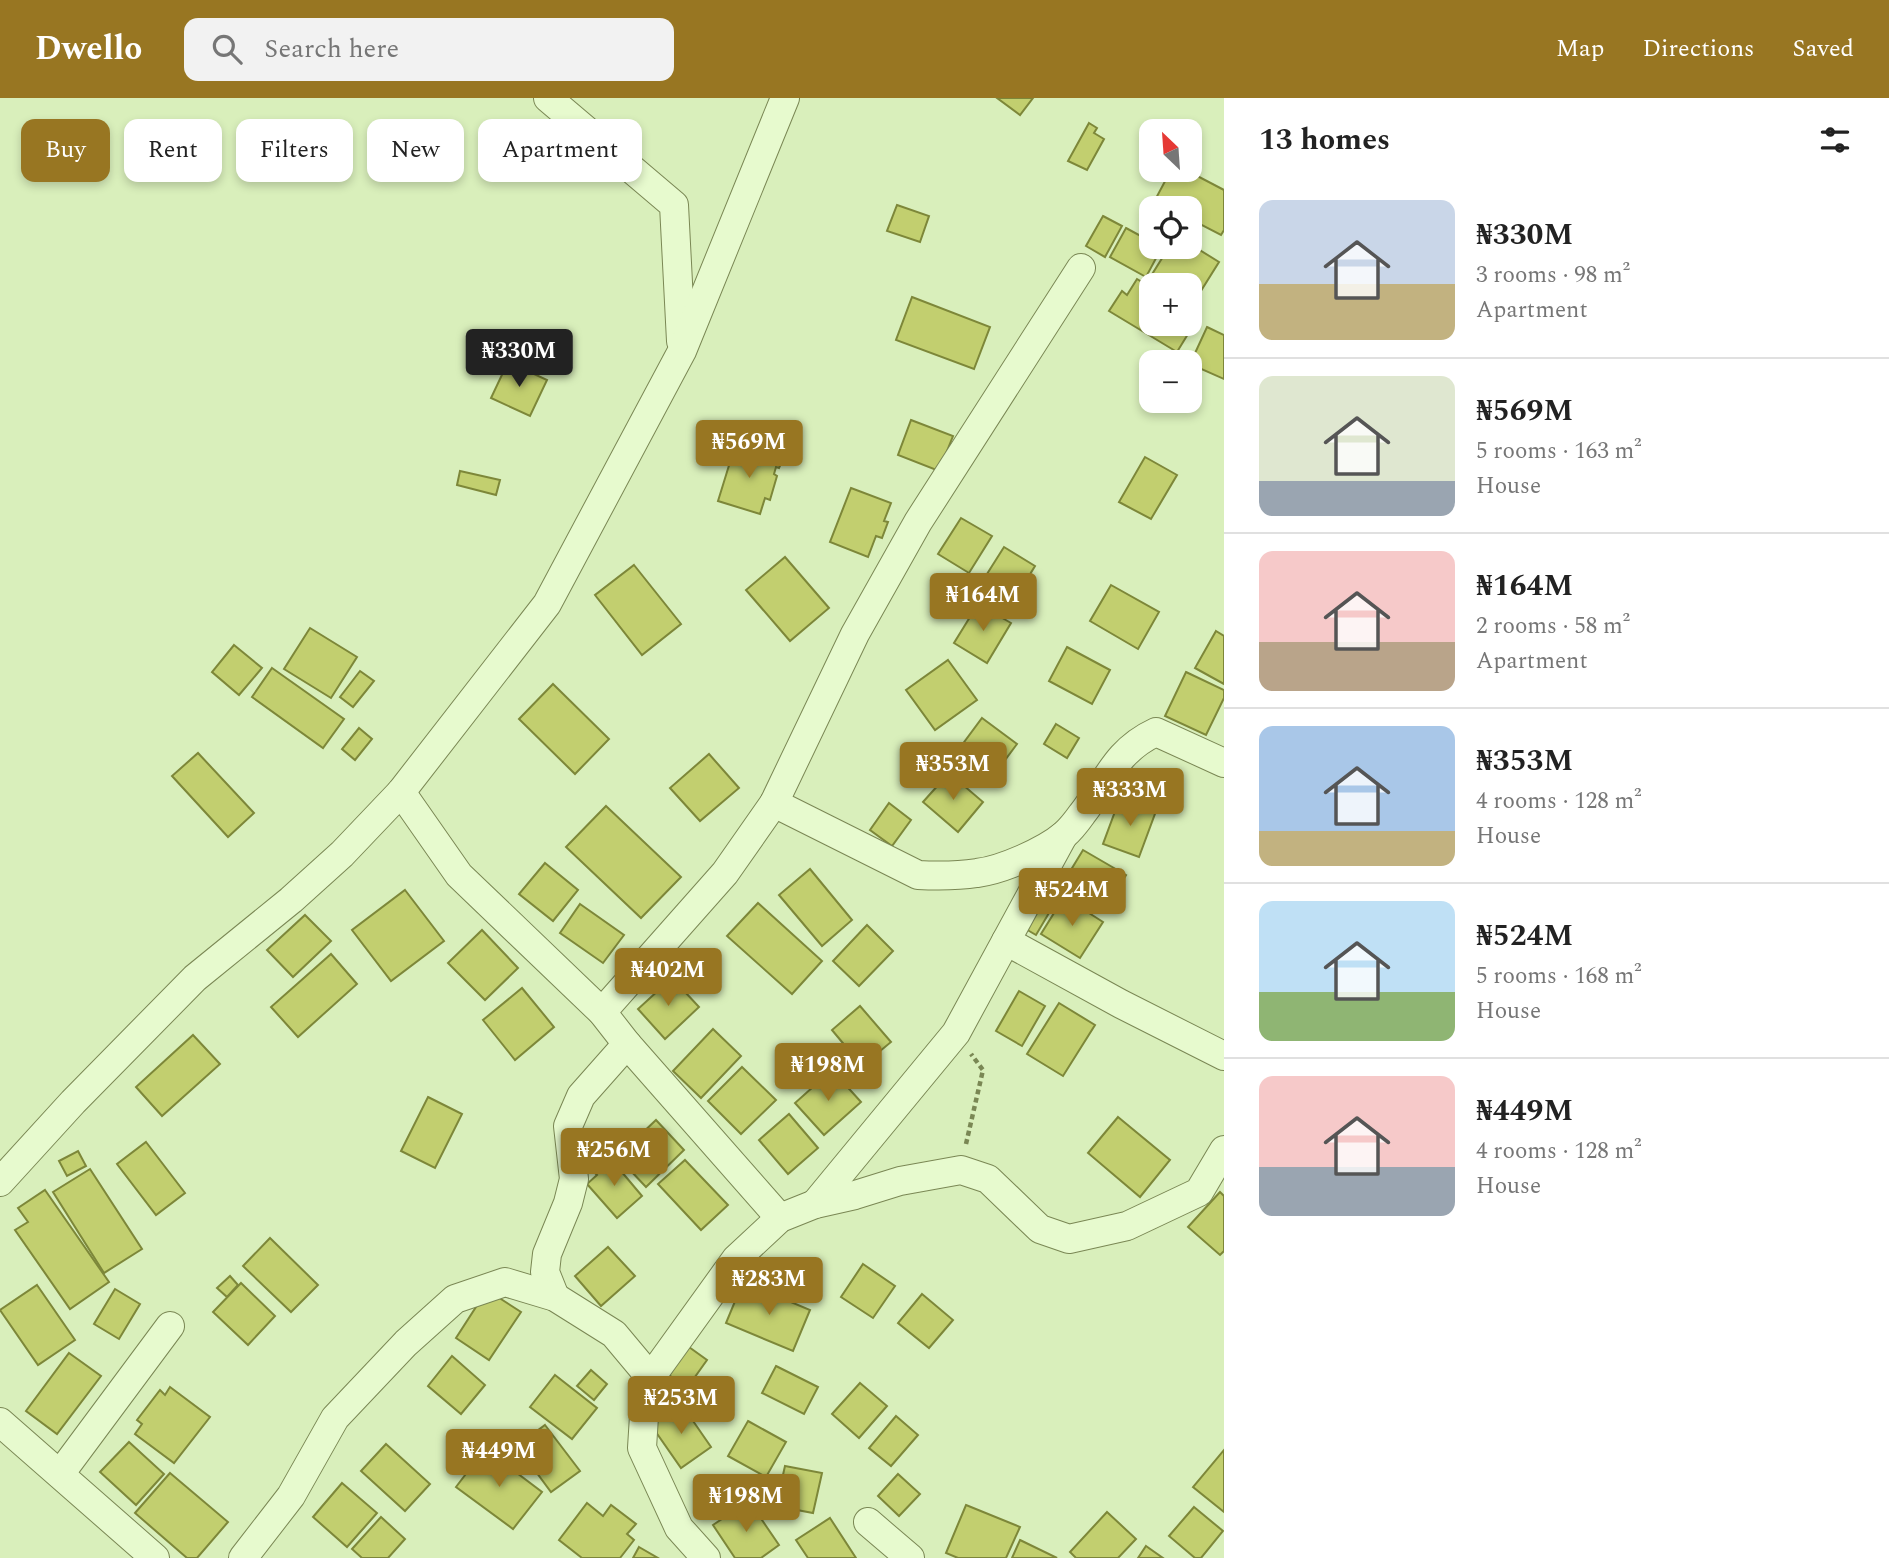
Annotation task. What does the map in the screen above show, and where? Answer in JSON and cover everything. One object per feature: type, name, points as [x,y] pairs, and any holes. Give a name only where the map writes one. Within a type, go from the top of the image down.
[{"type":"street","points":[[548,98],[674,205],[682,351]]},
{"type":"street","points":[[0,1182],[73,1102],[195,978],[342,854],[401,792],[547,604],[682,351],[785,98]]},
{"type":"street","points":[[602,1012],[725,873],[774,803],[855,634],[918,522],[1081,268]]},
{"type":"street","points":[[815,1204],[956,1033],[1064,835],[1083,814],[1119,758],[1145,737],[1156,732],[1224,763]]},
{"type":"street","points":[[401,792],[458,875],[602,1012],[626,1044],[780,1218]]},
{"type":"street","points":[[774,803],[918,875],[980,873],[1022,860],[1064,835]]},
{"type":"street","points":[[1006,941],[1224,1056]]},
{"type":"street","points":[[555,1297],[545,1272],[547,1254],[568,1203],[574,1179],[568,1126],[581,1096],[626,1044]]},
{"type":"street","points":[[706,1558],[679,1528],[642,1448],[646,1384],[736,1259],[780,1218],[815,1204],[900,1181],[961,1170],[988,1178],[1040,1229],[1069,1239],[1127,1226],[1199,1192],[1224,1150]]},
{"type":"street","points":[[243,1558],[291,1496],[335,1418],[405,1343],[455,1300],[505,1282],[555,1297],[614,1334],[650,1377]]},
{"type":"street","points":[[60,1474],[170,1325]]},
{"type":"street","points":[[0,1422],[155,1558]]},
{"type":"street","points":[[868,1522],[911,1558]]},
{"type":"path","points":[[956,1033],[982,1070],[961,1170]]},
{"type":"building","points":[[997,98],[1033,98],[1020,115]]},
{"type":"building","points":[[1089,123],[1097,128],[1094,133],[1104,139],[1087,170],[1068,161]]},
{"type":"building","points":[[1202,178],[1224,190],[1224,230],[1221,235],[1202,225],[1202,196],[1157,196],[1165,182],[1202,182]]},
{"type":"building","points":[[897,205],[929,216],[920,242],[887,231]]},
{"type":"building","points":[[1103,216],[1122,226],[1105,257],[1086,246]]},
{"type":"building","points":[[1126,228],[1139,235],[1139,259],[1156,259],[1148,273],[1139,273],[1110,257]]},
{"type":"building","points":[[1202,251],[1219,262],[1202,289],[1202,273],[1153,273],[1162,259],[1202,259]]},
{"type":"building","points":[[1137,279],[1139,280],[1139,329],[1109,311],[1122,291],[1127,295]]},
{"type":"building","points":[[912,297],[990,327],[974,369],[896,340]]},
{"type":"building","points":[[1207,327],[1224,335],[1224,379],[1202,369],[1202,350],[1196,350]]},
{"type":"building","points":[[1150,336],[1187,336],[1178,350]]},
{"type":"building","points":[[508,362],[547,380],[530,416],[491,398]]},
{"type":"building","points":[[911,420],[953,436],[939,471],[898,455]]},
{"type":"building","points":[[735,446],[782,461],[779,468],[776,467],[774,474],[777,476],[770,500],[765,498],[760,514],[718,501]]},
{"type":"building","points":[[1145,457],[1177,475],[1151,519],[1119,502]]},
{"type":"building","points":[[460,471],[500,480],[496,495],[457,485]]},
{"type":"building","points":[[851,488],[891,503],[884,521],[888,522],[882,538],[876,536],[868,557],[830,542]]},
{"type":"building","points":[[961,518],[992,536],[969,573],[938,554]]},
{"type":"building","points":[[1004,547],[1035,566],[1007,612],[975,593]]},
{"type":"building","points":[[785,557],[829,608],[790,641],[746,590]]},
{"type":"building","points":[[634,565],[681,624],[642,655],[595,595]]},
{"type":"building","points":[[1111,585],[1159,612],[1138,649],[1090,621]]},
{"type":"building","points":[[978,604],[1011,623],[987,663],[954,643]]},
{"type":"building","points":[[310,628],[357,657],[331,698],[284,669]]},
{"type":"building","points":[[1216,631],[1224,636],[1224,684],[1195,668]]},
{"type":"building","points":[[234,645],[262,668],[239,695],[212,672]]},
{"type":"building","points":[[1067,647],[1110,670],[1092,704],[1049,681]]},
{"type":"building","points":[[948,660],[977,700],[935,730],[906,690]]},
{"type":"building","points":[[272,668],[344,719],[323,748],[252,697]]},
{"type":"building","points":[[360,671],[374,681],[353,707],[340,697]]},
{"type":"building","points":[[1186,672],[1224,690],[1224,698],[1206,735],[1165,716]]},
{"type":"building","points":[[553,684],[609,739],[575,774],[519,719]]},
{"type":"building","points":[[982,718],[1017,744],[991,779],[956,753]]},
{"type":"building","points":[[1056,724],[1079,738],[1067,758],[1044,744]]},
{"type":"building","points":[[359,728],[372,739],[355,760],[342,749]]},
{"type":"building","points":[[198,753],[254,813],[228,837],[172,776]]},
{"type":"building","points":[[709,754],[739,788],[700,821],[670,788]]},
{"type":"building","points":[[949,773],[983,802],[958,832],[923,802]]},
{"type":"building","points":[[1120,798],[1156,811],[1139,857],[1103,844]]},
{"type":"building","points":[[889,803],[911,820],[892,846],[870,830]]},
{"type":"building","points":[[606,806],[681,877],[641,918],[566,847]]},
{"type":"building","points":[[1083,850],[1126,875],[1106,908],[1063,883]]},
{"type":"building","points":[[545,863],[578,890],[553,921],[519,894]]},
{"type":"building","points":[[810,869],[852,920],[822,946],[779,895]]},
{"type":"building","points":[[1048,889],[1059,896],[1036,935],[1024,928]]},
{"type":"building","points":[[405,890],[444,941],[391,981],[352,930]]},
{"type":"building","points":[[1064,897],[1103,922],[1080,958],[1041,934]]},
{"type":"building","points":[[758,903],[822,961],[792,994],[727,936]]},
{"type":"building","points":[[580,904],[624,935],[603,963],[560,933]]},
{"type":"building","points":[[305,915],[331,941],[293,977],[267,950]]},
{"type":"building","points":[[867,925],[893,951],[859,986],[833,961]]},
{"type":"building","points":[[482,930],[518,968],[485,1000],[448,963]]},
{"type":"building","points":[[331,954],[357,984],[298,1037],[271,1007]]},
{"type":"building","points":[[672,978],[699,1007],[665,1039],[638,1009]]},
{"type":"building","points":[[522,988],[554,1027],[515,1060],[483,1020]]},
{"type":"building","points":[[1019,991],[1045,1006],[1022,1046],[996,1031]]},
{"type":"building","points":[[1059,1003],[1095,1025],[1063,1076],[1027,1054]]},
{"type":"building","points":[[860,1006],[891,1042],[862,1066],[832,1030]]},
{"type":"building","points":[[713,1029],[741,1056],[701,1098],[673,1071]]},
{"type":"building","points":[[193,1035],[220,1064],[162,1116],[136,1087]]},
{"type":"building","points":[[742,1067],[776,1100],[741,1134],[708,1101]]},
{"type":"building","points":[[832,1070],[861,1102],[824,1135],[795,1103]]},
{"type":"building","points":[[428,1097],[462,1114],[435,1168],[401,1151]]},
{"type":"building","points":[[789,1114],[818,1148],[788,1174],[759,1140]]},
{"type":"building","points":[[1118,1117],[1170,1160],[1140,1197],[1088,1153]]},
{"type":"building","points":[[656,1120],[684,1150],[646,1187],[612,1151],[633,1132],[638,1137]]},
{"type":"building","points":[[146,1142],[185,1193],[156,1215],[117,1164]]},
{"type":"building","points":[[78,1151],[86,1166],[67,1176],[59,1161]]},
{"type":"building","points":[[610,1158],[642,1196],[617,1218],[587,1184],[597,1175],[594,1172]]},
{"type":"building","points":[[685,1160],[728,1205],[701,1230],[658,1184]]},
{"type":"building","points":[[90,1169],[142,1249],[104,1273],[53,1192]]},
{"type":"building","points":[[45,1190],[109,1282],[70,1309],[15,1230],[28,1222],[18,1208]]},
{"type":"building","points":[[1220,1192],[1224,1196],[1224,1251],[1220,1255],[1188,1227]]},
{"type":"building","points":[[270,1238],[318,1285],[291,1312],[243,1266]]},
{"type":"building","points":[[608,1247],[635,1276],[601,1306],[575,1276]]},
{"type":"building","points":[[863,1264],[895,1286],[873,1318],[841,1297]]},
{"type":"building","points":[[230,1276],[238,1285],[227,1297],[217,1288]]},
{"type":"building","points":[[241,1283],[275,1316],[248,1345],[213,1312]]},
{"type":"building","points":[[748,1284],[810,1310],[793,1351],[726,1323],[738,1294],[743,1296]]},
{"type":"building","points":[[37,1285],[75,1340],[38,1365],[0,1310]]},
{"type":"building","points":[[115,1289],[140,1304],[119,1339],[94,1324]]},
{"type":"building","points":[[487,1290],[521,1312],[489,1360],[456,1338]]},
{"type":"building","points":[[922,1294],[953,1320],[929,1348],[898,1323]]},
{"type":"building","points":[[682,1342],[707,1360],[687,1388],[662,1370]]},
{"type":"building","points":[[69,1353],[101,1376],[57,1434],[26,1411]]},
{"type":"building","points":[[452,1356],[485,1385],[461,1414],[428,1386]]},
{"type":"building","points":[[776,1366],[818,1387],[804,1414],[762,1393]]},
{"type":"building","points":[[591,1370],[607,1384],[594,1400],[577,1386]]},
{"type":"building","points":[[555,1375],[597,1408],[572,1439],[530,1407]]},
{"type":"building","points":[[860,1383],[887,1406],[859,1438],[832,1414]]},
{"type":"building","points":[[170,1387],[210,1417],[174,1463],[135,1434],[142,1424],[137,1420],[160,1390],[165,1395]]},
{"type":"building","points":[[682,1405],[711,1447],[681,1468],[651,1425]]},
{"type":"building","points":[[896,1416],[918,1435],[891,1466],[869,1448]]},
{"type":"building","points":[[748,1421],[786,1442],[766,1477],[728,1456]]},
{"type":"building","points":[[545,1425],[580,1471],[551,1492],[517,1446]]},
{"type":"building","points":[[129,1442],[164,1474],[136,1505],[100,1472]]},
{"type":"building","points":[[386,1444],[430,1484],[405,1511],[361,1471]]},
{"type":"building","points":[[485,1449],[542,1492],[513,1529],[456,1487]]},
{"type":"building","points":[[1224,1450],[1224,1512],[1193,1487]]},
{"type":"building","points":[[785,1466],[822,1473],[813,1513],[776,1506]]},
{"type":"building","points":[[170,1473],[228,1522],[197,1558],[187,1558],[135,1513]]},
{"type":"building","points":[[898,1474],[920,1494],[899,1516],[878,1496]]},
{"type":"building","points":[[342,1483],[377,1513],[347,1547],[313,1517]]},
{"type":"building","points":[[749,1501],[779,1545],[761,1558],[735,1558],[713,1525]]},
{"type":"building","points":[[587,1503],[603,1516],[611,1505],[636,1524],[627,1534],[634,1540],[620,1558],[582,1558],[559,1540]]},
{"type":"building","points":[[966,1505],[1020,1527],[1006,1558],[958,1558],[946,1553]]},
{"type":"building","points":[[1194,1507],[1223,1531],[1201,1558],[1195,1558],[1169,1536]]},
{"type":"building","points":[[1107,1512],[1136,1539],[1118,1558],[1076,1558],[1070,1552]]},
{"type":"building","points":[[381,1517],[405,1539],[388,1558],[362,1558],[352,1549]]},
{"type":"building","points":[[830,1518],[856,1558],[808,1558],[796,1540]]},
{"type":"building","points":[[1020,1540],[1057,1558],[1012,1558]]},
{"type":"building","points":[[1146,1546],[1163,1558],[1138,1558]]},
{"type":"building","points":[[639,1547],[658,1558],[633,1558]]}]
